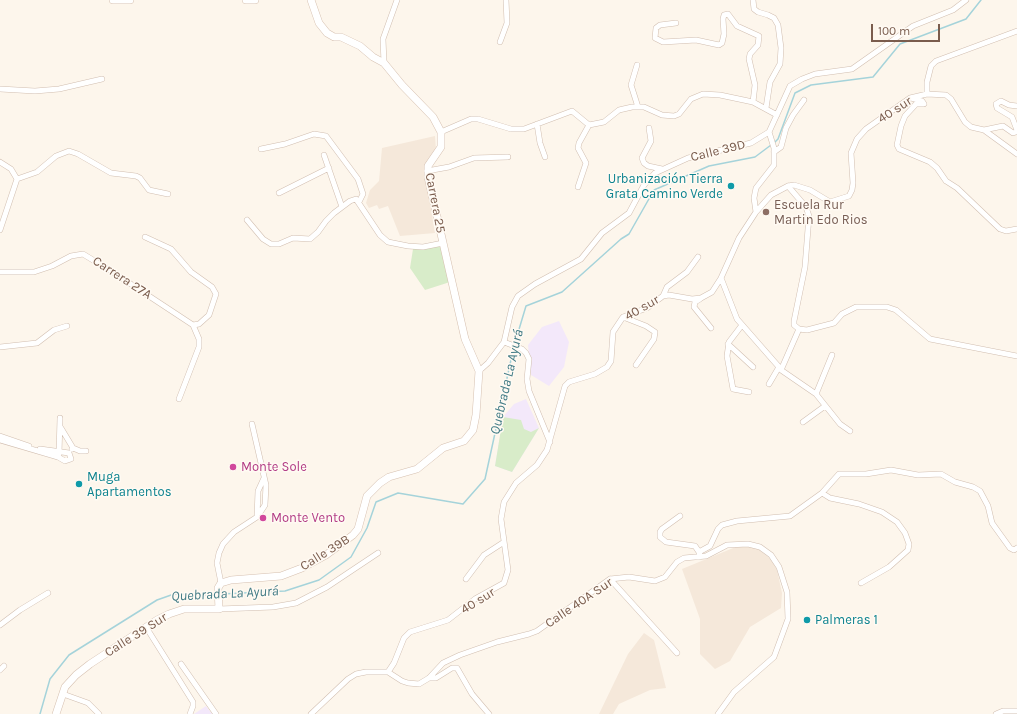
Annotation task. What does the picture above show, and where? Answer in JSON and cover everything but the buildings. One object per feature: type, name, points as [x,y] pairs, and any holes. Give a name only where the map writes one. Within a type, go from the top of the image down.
[{"type":"street","points":[[113,0],[130,0]]},
{"type":"street","points":[[246,0],[255,0]]},
{"type":"street","points":[[311,0],[319,23],[327,33],[350,41],[384,63],[402,85],[433,117],[441,132],[470,119],[478,119],[518,130],[572,111],[589,125]]},
{"type":"street","points":[[384,63],[383,39],[397,0]]},
{"type":"street","points":[[500,42],[507,23],[506,0]]},
{"type":"street","points":[[753,0],[754,9],[774,18],[778,25],[781,48],[780,64],[770,82],[766,108]]},
{"type":"street","points":[[756,212],[754,198],[756,188],[774,165],[774,150],[769,132],[788,90],[796,82],[815,74],[852,69],[913,26],[953,10],[966,0]]},
{"type":"street","points":[[676,23],[660,25],[656,28],[655,38],[663,42],[696,40],[719,45],[722,43],[724,34],[722,18],[724,15],[728,14],[737,26],[759,36],[758,45],[750,54],[749,59],[755,85],[753,102]]},
{"type":"street","name":"40 sur","points":[[788,186],[801,186],[830,202],[849,196],[853,183],[852,153],[854,144],[866,129],[910,98],[927,94],[927,82],[931,66],[936,61],[1017,32]]},
{"type":"street","points":[[637,65],[632,85],[638,107]]},
{"type":"street","points":[[0,89],[35,91],[102,79]]},
{"type":"street","points":[[578,187],[586,163],[580,153],[579,143],[589,125],[604,122],[622,109],[638,107],[650,108],[662,115],[674,116],[679,114],[691,99],[703,94],[720,95],[753,102],[777,115]]},
{"type":"street","points":[[927,94],[946,95],[965,122],[971,127],[984,130],[1017,154]]},
{"type":"street","points":[[910,98],[922,101],[924,104],[916,104],[905,116],[897,145],[899,149],[930,162],[937,168],[946,182],[957,188],[1000,229],[1006,231],[1017,229]]},
{"type":"street","points":[[774,150],[781,147],[786,128],[804,100]]},
{"type":"street","points":[[984,130],[1003,126],[1013,133],[1016,132],[1017,130],[1012,117],[997,108],[996,104],[1001,101],[1009,105],[1017,106]]},
{"type":"street","points":[[537,124],[540,143],[545,157]]},
{"type":"street","points":[[649,128],[651,141],[642,158],[644,163],[648,166],[662,169]]},
{"type":"street","name":"Carrera 25","points":[[441,132],[441,147],[427,171],[430,192],[466,339],[479,371]]},
{"type":"street","name":"Calle 39D","points":[[504,342],[510,313],[518,296],[535,284],[580,259],[602,233],[629,213],[648,179],[662,169],[701,154],[736,148],[751,143],[769,132]]},
{"type":"street","points":[[261,149],[285,144],[314,134],[326,136],[354,171],[362,185],[363,194],[359,202]]},
{"type":"street","points":[[17,179],[37,172],[56,156],[69,151],[78,154],[111,173],[136,176],[140,178],[148,190],[168,194]]},
{"type":"street","points":[[324,155],[342,208]]},
{"type":"street","points":[[427,171],[449,167],[474,158],[508,157]]},
{"type":"street","points":[[0,162],[11,169],[17,179],[0,230]]},
{"type":"street","points":[[278,193],[329,168]]},
{"type":"street","points":[[711,328],[694,307],[696,302],[712,292],[721,278],[732,251],[756,212],[771,195],[788,186],[806,207],[809,216],[805,267],[794,321],[794,325],[799,329],[806,330],[834,323],[842,314],[856,307],[887,307],[896,310],[930,339],[1017,356]]},
{"type":"street","points":[[247,220],[267,242],[275,244],[293,238],[310,239],[326,221],[356,199],[380,235],[388,242],[408,246],[443,244]]},
{"type":"street","points":[[145,237],[171,249],[191,272],[212,287],[216,294],[209,315],[199,324],[193,325],[199,339],[199,347],[179,399]]},
{"type":"street","name":"Carrera 27A","points":[[0,272],[34,272],[52,266],[71,256],[83,254],[193,325]]},
{"type":"street","points":[[662,296],[667,287],[687,272],[698,257]]},
{"type":"street","points":[[721,278],[732,308],[742,325],[780,369],[816,394],[825,406],[850,431]]},
{"type":"street","name":"40 sur","points":[[388,672],[394,663],[404,638],[410,632],[448,620],[475,600],[504,584],[508,570],[501,514],[504,502],[516,483],[543,458],[550,443],[565,386],[569,382],[594,374],[607,367],[612,357],[613,332],[623,317],[647,308],[662,296],[669,295],[692,299],[701,298]]},
{"type":"street","points":[[623,317],[646,326],[655,332],[654,339],[636,365]]},
{"type":"street","points":[[742,325],[732,336],[728,344],[727,356],[732,387],[735,390],[749,392]]},
{"type":"street","points":[[0,347],[36,343],[46,338],[54,330],[67,326]]},
{"type":"street","points":[[769,384],[780,369],[799,329]]},
{"type":"street","points":[[479,371],[488,363],[504,342],[522,349],[529,359],[527,379],[529,391],[550,443]]},
{"type":"street","points":[[728,344],[753,367]]},
{"type":"street","points":[[816,394],[832,355]]},
{"type":"street","name":"Calle 39B","points":[[220,586],[231,580],[268,578],[291,573],[326,555],[353,535],[358,530],[367,496],[380,482],[417,469],[438,451],[464,441],[469,437],[473,430],[476,415],[479,371]]},
{"type":"street","points":[[803,422],[825,406]]},
{"type":"street","points":[[60,418],[61,427],[59,454],[65,461],[69,461],[71,457],[69,453]]},
{"type":"street","points":[[219,606],[220,586],[217,563],[219,553],[223,544],[234,532],[257,517],[262,511],[266,499],[264,478],[252,424]]},
{"type":"street","points":[[61,427],[73,448],[80,451],[86,451]]},
{"type":"street","points":[[0,436],[11,443]]},
{"type":"street","points":[[0,440],[59,454],[69,453],[73,448]]},
{"type":"street","points":[[680,516],[662,529],[660,532],[660,537],[671,543],[695,546],[700,554],[710,546],[718,529],[722,525],[737,521],[790,516],[822,493],[839,474],[866,474],[891,470],[918,475],[941,474],[955,482],[973,487],[980,491],[988,506],[992,523],[1010,548],[1014,550],[1017,548]]},
{"type":"street","points":[[257,517],[258,490],[264,478]]},
{"type":"street","points":[[822,493],[830,498],[859,504],[882,512],[897,522],[905,533],[909,544],[908,550],[889,567],[861,583]]},
{"type":"street","points":[[466,579],[484,555],[504,542]]},
{"type":"street","name":"Calle 40A Sur","points":[[388,672],[408,684],[419,684],[429,678],[443,663],[460,654],[537,631],[610,580],[629,577],[655,580],[669,573],[680,559],[727,545],[748,544],[760,547],[771,555],[779,567],[784,580],[788,607],[788,619],[774,657],[734,692],[718,714]]},
{"type":"street","name":"Calle 39 Sur","points":[[56,714],[67,684],[76,674],[156,620],[176,611],[192,609],[219,606],[266,608],[296,603],[327,587],[378,553]]},
{"type":"street","points":[[610,580],[677,653]]},
{"type":"street","points":[[0,625],[20,610],[48,593]]},
{"type":"street","points":[[146,627],[192,702],[193,706],[190,714]]},
{"type":"street","points":[[181,664],[216,714]]},
{"type":"street","points":[[429,678],[436,678],[447,671],[457,668],[472,694],[489,714]]},
{"type":"street","points":[[176,674],[182,669],[186,670]]},
{"type":"street","points":[[311,714],[348,679],[356,674],[366,672],[388,672]]},
{"type":"street","points":[[63,694],[88,703],[99,714]]},
{"type":"street","points":[[996,714],[1003,711],[1017,711]]},
{"type":"shaded area","points":[[435,136],[436,150],[425,172],[435,233],[400,236],[388,206],[379,209],[377,205],[369,208],[366,203],[370,190],[379,181],[382,148]]},
{"type":"shaded area","points":[[559,321],[569,342],[564,367],[549,386],[531,375],[528,345],[542,327]]},
{"type":"shaded area","points":[[526,399],[539,428],[512,472],[495,466],[503,417],[514,404]]},
{"type":"shaded area","points":[[743,544],[753,545],[772,560],[777,570],[782,593],[781,608],[750,627],[730,661],[715,669],[700,654],[700,619],[682,569]]},
{"type":"shaded area","points":[[644,633],[654,640],[666,688],[650,690],[619,704],[613,714],[599,714],[628,654]]},
{"type":"shaded area","points":[[206,706],[212,714],[194,714]]},
{"type":"green space","points":[[442,246],[450,282],[425,290],[410,268],[413,249]]},
{"type":"green space","points":[[503,417],[521,420],[524,429],[531,432],[539,428],[512,472],[495,466]]},
{"type":"waterway","name":"Quebrada La Ayurá","points":[[774,143],[778,139],[795,93],[811,85],[873,77],[900,44],[966,19],[981,0]]},
{"type":"waterway","name":"Quebrada La Ayurá","points":[[221,594],[285,591],[319,580],[351,557],[367,528],[376,502],[398,493],[463,504],[485,479],[514,346],[526,306],[562,292],[621,239],[629,234],[654,190],[709,166],[755,157],[771,145]]},
{"type":"waterway","name":"Quebrada La Ayurá","points":[[40,714],[50,679],[69,655],[157,600],[174,594],[216,595]]},
{"type":"place","name":"Urbanización Tierra Grata Camino Verde","points":[[731,186]]},
{"type":"place","name":"Escuela Rur Martin Edo Rios","points":[[766,212]]},
{"type":"place","name":"Monte Sole","points":[[233,467]]},
{"type":"place","name":"Muga Apartamentos","points":[[79,484]]},
{"type":"place","name":"Monte Vento","points":[[263,518]]},
{"type":"place","name":"Palmeras 1","points":[[807,620]]}]
